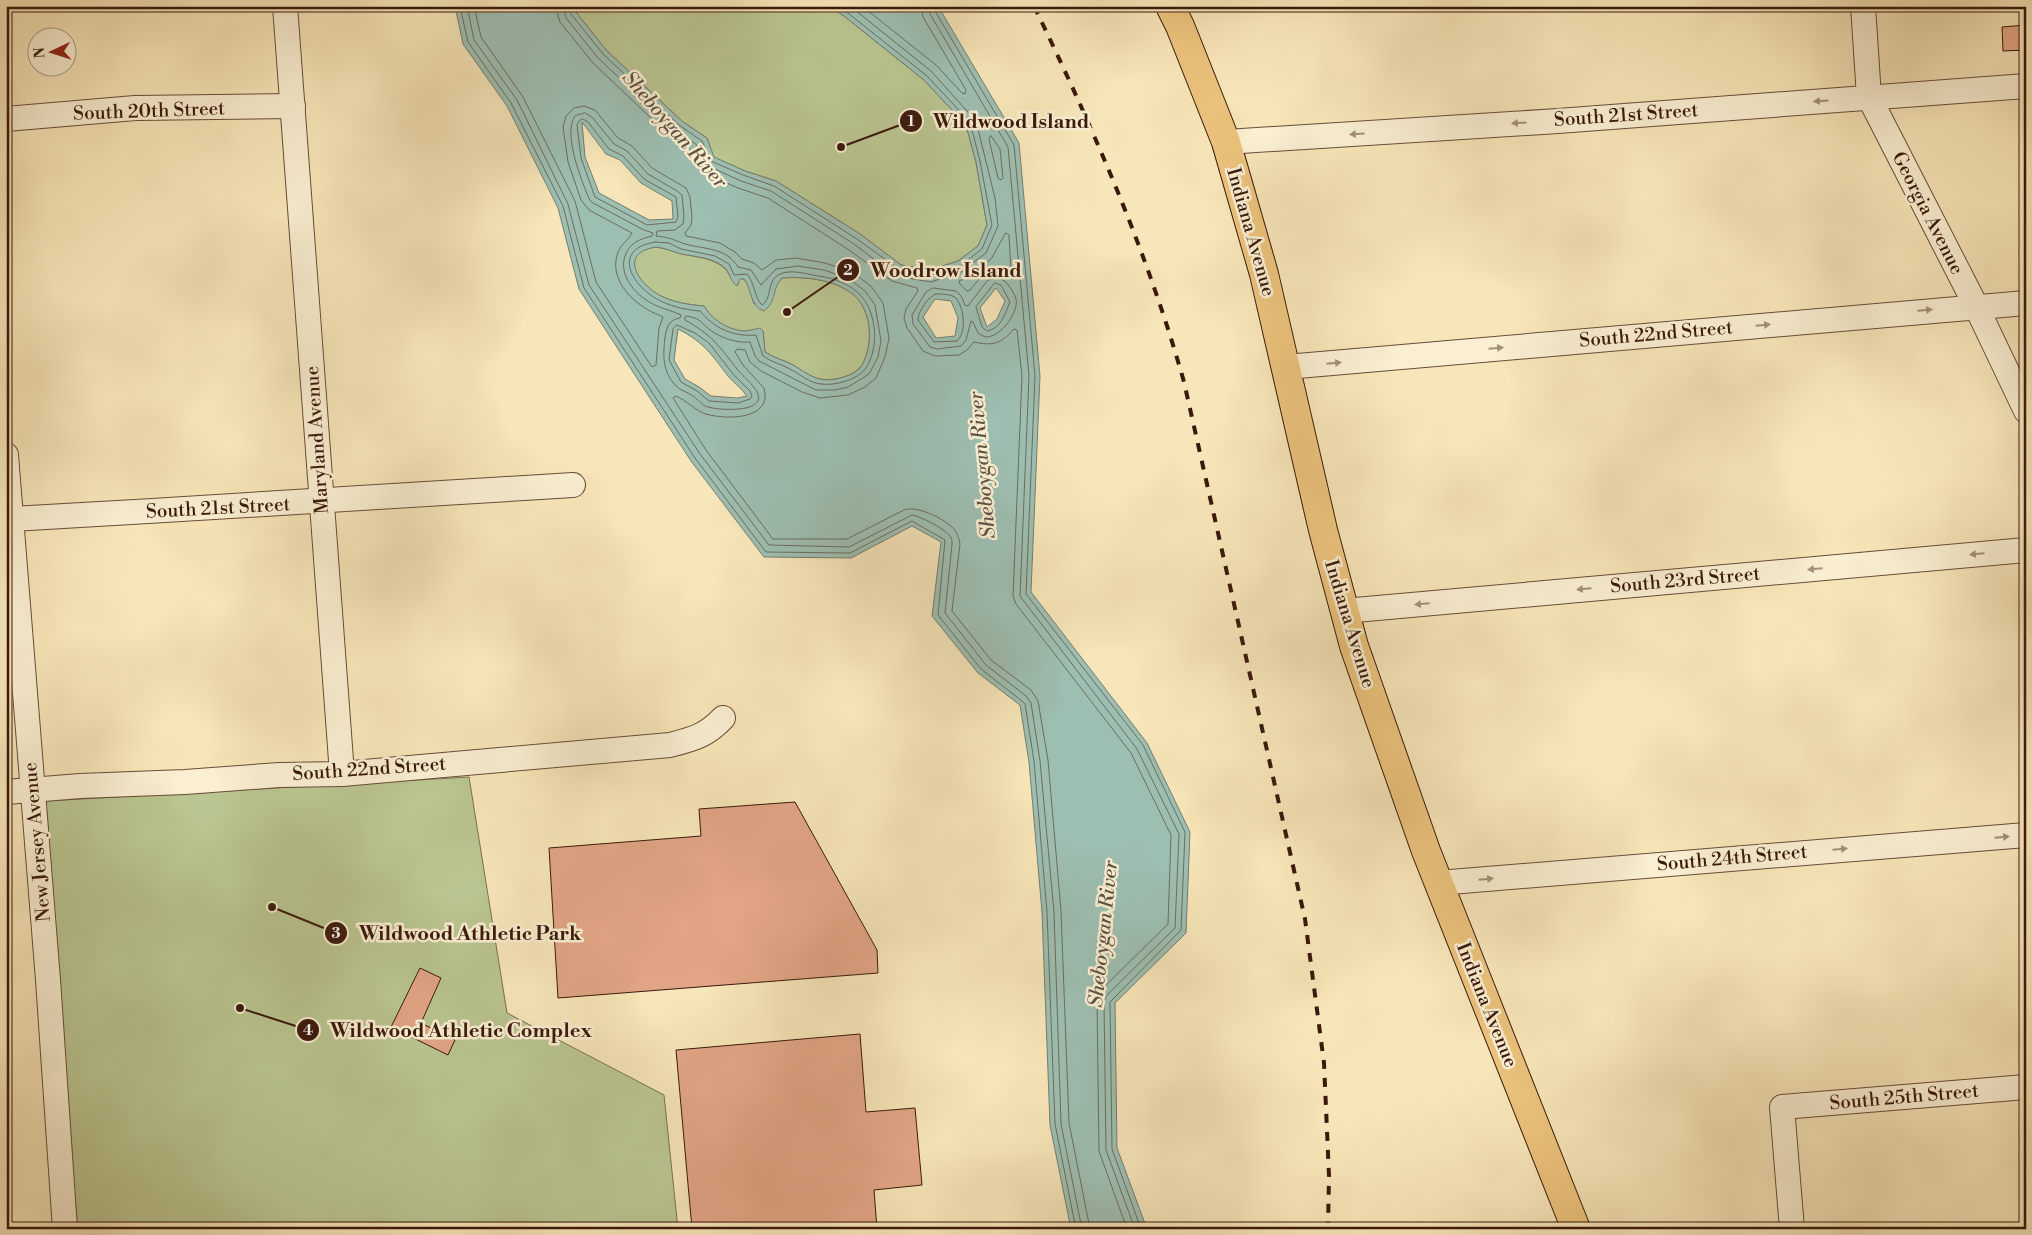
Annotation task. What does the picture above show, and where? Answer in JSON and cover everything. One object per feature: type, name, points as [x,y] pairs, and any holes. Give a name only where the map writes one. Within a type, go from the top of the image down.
[{"type":"main road","name":"Indiana Avenue","points":[[1170,6],[1180,26],[1226,142],[1264,274],[1344,611],[1438,883],[1576,1229]]},
{"type":"street","name":"Maryland Avenue","points":[[285,6],[342,774]]},
{"type":"street","name":"Georgia Avenue","points":[[1863,6],[1869,97],[1976,306],[2026,411]]},
{"type":"street","name":"South 21st Street","points":[[1226,142],[1558,121],[2026,86]]},
{"type":"street","name":"South 20th Street","points":[[6,119],[135,108],[293,106]]},
{"type":"street","name":"South 22nd Street","points":[[1286,367],[2026,303]]},
{"type":"street","name":"New Jersey Avenue","points":[[6,455],[66,1229]]},
{"type":"street","name":"South 21st Street","points":[[12,519],[573,486]]},
{"type":"street","name":"South 23rd Street","points":[[1344,611],[2026,550]]},
{"type":"street","name":"South 22nd Street","points":[[6,792],[278,775],[342,774],[670,745],[696,738],[710,731],[723,718]]},
{"type":"street","name":"South 24th Street","points":[[1438,883],[2026,835]]},
{"type":"street","name":"South 25th Street","points":[[1792,1229],[1782,1106],[2026,1087]]},
{"type":"green space","points":[[574,6],[829,6],[924,80],[966,125],[976,162],[987,225],[978,246],[958,261],[930,270],[901,265],[860,234],[776,181],[745,171],[713,157],[707,138],[683,122],[606,50],[575,11]]},
{"type":"green space","points":[[655,247],[704,258],[719,264],[738,285],[739,278],[744,279],[748,284],[754,304],[774,292],[776,285],[782,278],[812,279],[833,283],[842,287],[858,299],[866,314],[869,340],[866,357],[862,365],[855,372],[843,377],[831,380],[816,378],[790,363],[765,352],[763,331],[735,330],[716,320],[704,306],[681,303],[659,295],[638,276],[634,261],[637,255],[644,250]]},
{"type":"green space","points":[[469,777],[507,1013],[664,1095],[678,1229],[75,1229],[46,801]]},
{"type":"water","name":"Sheboygan River","points":[[455,6],[574,6],[575,11],[606,50],[683,122],[707,138],[714,157],[745,171],[776,181],[860,234],[901,265],[930,270],[958,261],[978,246],[987,225],[976,162],[966,125],[924,80],[829,6],[938,6],[1019,143],[1040,376],[1031,592],[1147,743],[1190,832],[1186,933],[1115,1003],[1117,1148],[1147,1229],[1071,1229],[1050,1125],[1042,912],[1029,762],[1020,705],[978,673],[932,616],[941,542],[912,526],[851,558],[764,557],[691,461],[579,289],[558,208],[507,106],[463,44]],"holes":[[[582,122],[606,154],[620,160],[641,183],[672,201],[673,219],[649,220],[599,193],[585,157]],[[656,247],[709,259],[719,264],[726,269],[737,286],[740,279],[744,279],[756,306],[764,311],[771,304],[776,287],[782,278],[812,279],[833,283],[842,287],[858,299],[866,314],[869,340],[866,357],[862,365],[849,375],[825,380],[813,377],[790,363],[768,354],[765,352],[763,331],[760,328],[744,331],[726,326],[707,311],[704,306],[675,301],[659,295],[651,289],[644,283],[635,268],[635,261],[638,255],[645,250]],[[996,288],[1005,301],[997,319],[987,327],[980,308]],[[935,299],[951,301],[958,318],[955,336],[936,338],[923,317]],[[678,329],[707,349],[728,376],[747,396],[737,398],[711,396],[685,379],[674,360]]]},
{"type":"building","points":[[2026,25],[2026,50],[2003,51],[2002,27]]},
{"type":"building","points":[[795,802],[877,950],[878,973],[558,998],[549,848],[701,836],[699,809]]},
{"type":"building","points":[[420,968],[441,978],[421,1023],[455,1040],[448,1055],[391,1027]]},
{"type":"building","points":[[860,1034],[866,1112],[915,1108],[922,1185],[874,1190],[877,1229],[692,1229],[676,1050]]},
{"type":"railway","points":[[1034,6],[1098,144],[1136,238],[1184,382],[1305,919],[1324,1063],[1329,1176],[1328,1229]]},
{"type":"place","name":"Wildwood Island","points":[[841,147]]},
{"type":"place","name":"Woodrow Island","points":[[787,312]]},
{"type":"place","name":"Wildwood Athletic Park","points":[[272,907]]},
{"type":"place","name":"Wildwood Athletic Complex","points":[[240,1008]]}]
